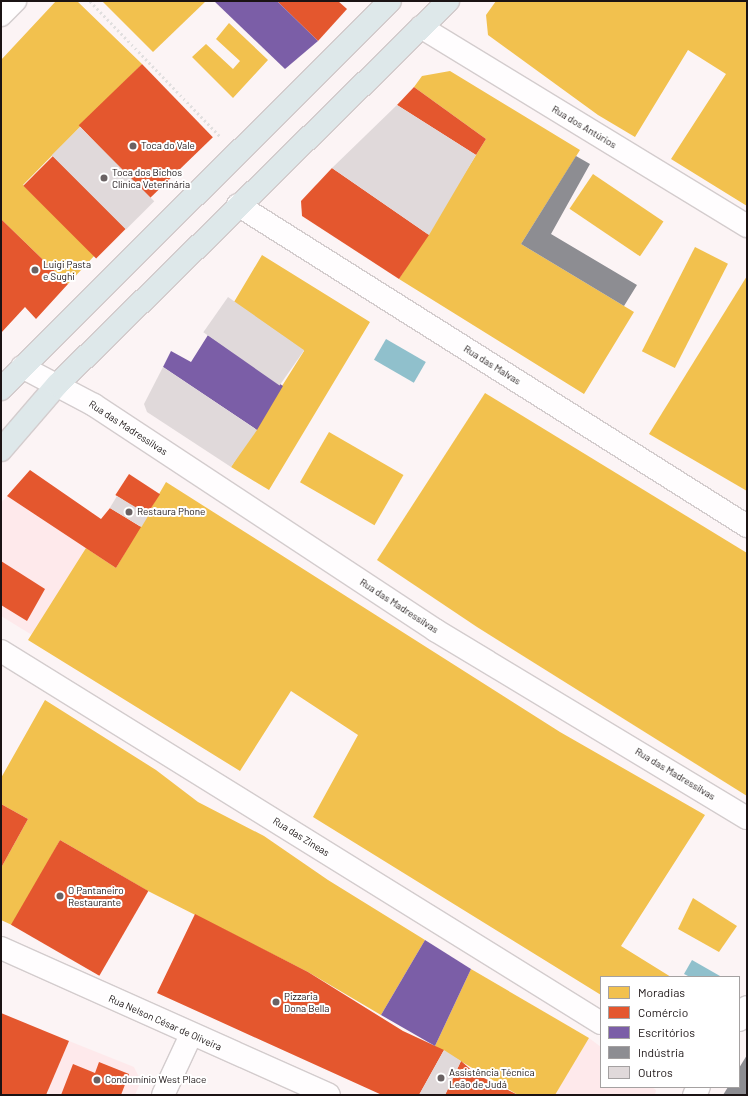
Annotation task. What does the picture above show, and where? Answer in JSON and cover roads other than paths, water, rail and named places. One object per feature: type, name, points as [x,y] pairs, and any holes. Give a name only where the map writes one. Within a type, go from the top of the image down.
[{"type":"main road","points":[[1,389],[390,1]]},
{"type":"main road","points":[[1,450],[57,385],[238,205],[448,1]]},
{"type":"street","points":[[1,15],[15,1]]},
{"type":"street","name":"Rua dos Antúrios","points":[[421,27],[747,226]]},
{"type":"street","name":"Rua das Malvas","points":[[238,205],[747,526]]},
{"type":"street","name":"Rua das Madressilvas","points":[[22,367],[94,405],[435,630],[747,818]]},
{"type":"street","name":"Rua das Zineas","points":[[1,651],[600,1022]]},
{"type":"street","name":"Rua Nelson César de Oliveira","points":[[1,948],[191,1035],[329,1095]]},
{"type":"street","points":[[740,1018],[747,1007]]},
{"type":"street","points":[[163,1095],[191,1035]]},
{"type":"water","points":[[386,339],[426,362],[414,383],[374,360]]},
{"type":"water","points":[[692,960],[720,976],[688,976],[684,974]]},
{"type":"place","name":"Toca do Vale","points":[[133,146]]},
{"type":"place","name":"Toca dos Bichos Clínica Veterinária","points":[[104,178]]},
{"type":"place","name":"Luigi Pasta e Sughi","points":[[35,270]]},
{"type":"place","name":"Restaura Phone","points":[[129,512]]},
{"type":"place","name":"O Pantaneiro Restaurante","points":[[60,896]]},
{"type":"place","name":"Pizzaria Dona Bella","points":[[276,1002]]},
{"type":"place","name":"Assistência Técnica Leão de Judá","points":[[441,1078]]},
{"type":"place","name":"Condomínio West Place","points":[[97,1080]]}]
